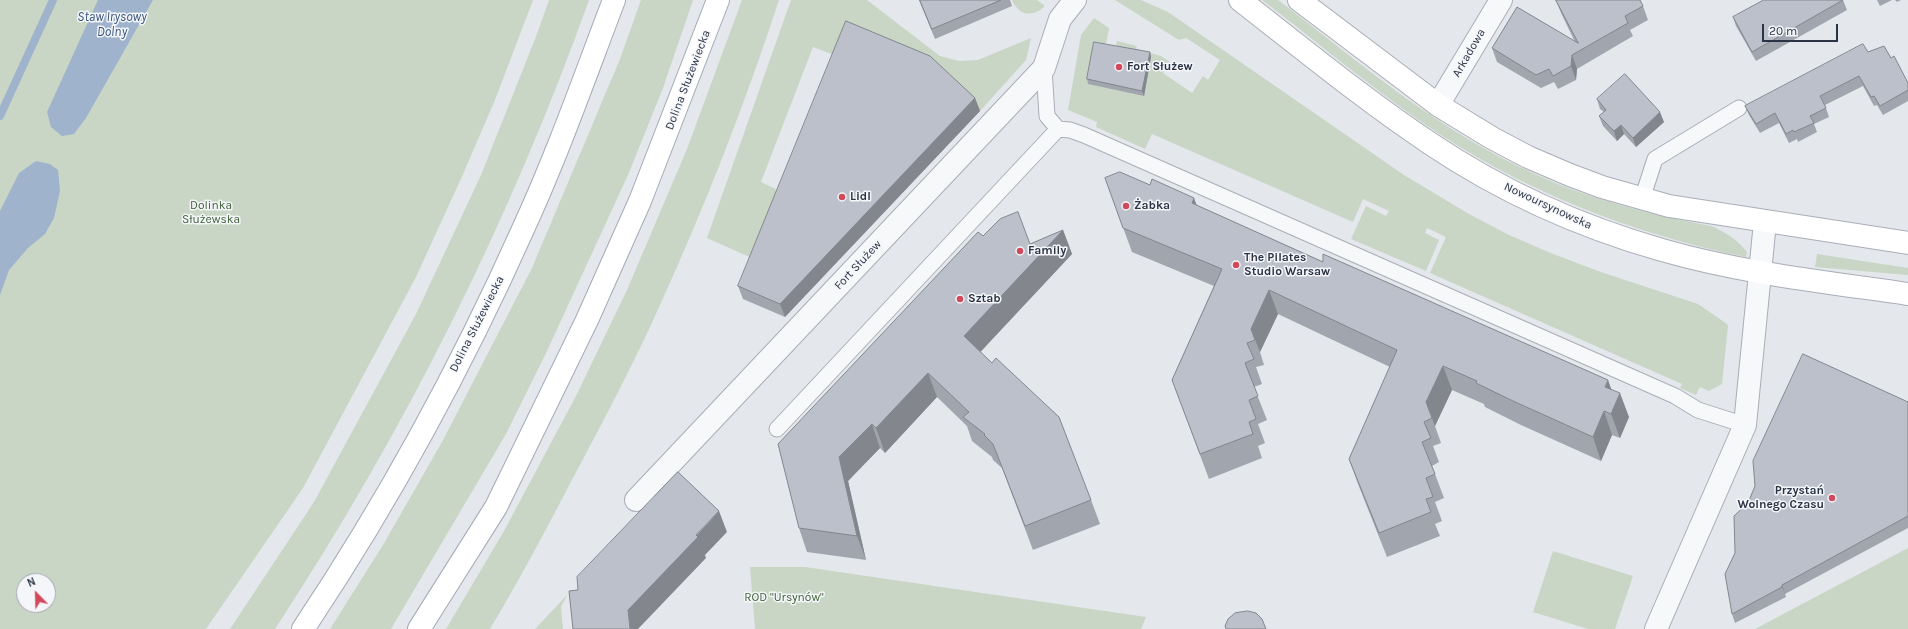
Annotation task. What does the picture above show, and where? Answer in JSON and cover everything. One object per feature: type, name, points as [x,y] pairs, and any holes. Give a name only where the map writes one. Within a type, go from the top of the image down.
[{"type":"street","name":"Dolina Służewiecka","points":[[303,629],[323,599],[404,465],[494,292],[525,226],[559,143],[614,0]]},
{"type":"street","name":"Dolina Służewiecka","points":[[419,629],[496,507],[587,320],[646,187],[718,0]]},
{"type":"street","name":"Fort Służew","points":[[636,500],[1044,68],[1060,19],[1075,0]]},
{"type":"street","name":"Nowoursynowska","points":[[1240,0],[1395,119],[1453,158],[1510,190],[1571,218],[1628,240],[1702,261],[1761,273],[1908,294]]},
{"type":"street","points":[[1299,0],[1438,105],[1492,138],[1528,157],[1602,187],[1642,199],[1702,212],[1908,243]]},
{"type":"street","name":"Arkadowa","points":[[1438,105],[1501,0]]},
{"type":"street","points":[[1656,629],[1746,424],[1765,222]]},
{"type":"lane","points":[[1044,68],[1047,116],[1058,129],[1070,130],[1084,135],[1668,393],[1698,410],[1746,424]]},
{"type":"lane","points":[[1642,199],[1655,159],[1739,108]]},
{"type":"lane","points":[[777,428],[1058,129]]},
{"type":"green space","name":"Dolinka Służewska","points":[[0,0],[533,0],[495,100],[416,277],[303,488],[206,629],[0,629]]},
{"type":"green space","points":[[549,0],[589,0],[558,83],[524,165],[489,245],[451,324],[368,479],[323,554],[275,629],[230,629],[314,502],[416,314],[481,175]]},
{"type":"green space","points":[[641,0],[693,0],[663,88],[628,175],[547,351],[506,434],[391,629],[330,629],[383,545],[442,442],[532,268],[620,59]]},
{"type":"green space","points":[[742,0],[779,0],[724,154],[677,268],[650,327],[554,515],[490,629],[446,629],[504,531],[576,396],[627,290],[687,149]]},
{"type":"green space","points":[[791,0],[867,0],[940,56],[959,61],[978,60],[1031,38],[1026,60],[980,111],[935,69],[842,58],[813,47],[761,182],[784,193],[754,259],[707,238]]},
{"type":"green space","points":[[1012,0],[1037,0],[1044,5],[1044,7],[1030,14],[1022,12],[1018,9]]},
{"type":"green space","points":[[1115,0],[1141,0],[1168,12],[1404,175],[1469,214],[1509,235],[1553,254],[1601,272],[1698,304],[1728,326],[1722,384],[1709,391],[1700,387],[1696,395],[1680,388],[1682,384],[1430,273],[1446,237],[1427,228],[1425,233],[1439,240],[1426,271],[1351,239],[1366,206],[1386,216],[1389,211],[1363,199],[1353,222],[1152,134],[1145,149],[1096,127],[1097,122],[1068,110],[1081,35],[1094,18],[1109,28],[1105,49],[1115,51],[1117,41],[1137,46],[1136,49],[1161,56],[1170,62],[1163,73],[1192,93],[1203,76],[1208,80],[1220,60],[1186,38],[1179,40]]},
{"type":"green space","points":[[1262,0],[1278,0],[1370,72],[1402,95],[1466,138],[1500,157],[1556,183],[1599,199],[1643,211],[1711,226],[1740,244],[1747,252],[1746,257],[1661,236],[1619,222],[1538,189],[1498,169],[1423,123],[1362,78]]},
{"type":"green space","points":[[1817,254],[1908,268],[1908,275],[1815,267]]},
{"type":"green space","points":[[1908,548],[1908,629],[1755,629]]},
{"type":"green space","points":[[1553,551],[1633,576],[1615,629],[1588,629],[1533,612]]},
{"type":"green space","name":"ROD \"Ursynów\"","points":[[750,567],[805,567],[1146,617],[1141,629],[755,629]]},
{"type":"green space","points":[[567,595],[561,607],[563,629],[535,629]]},
{"type":"water","name":"Staw Irysowy Dolny","points":[[98,0],[153,0],[86,118],[74,134],[62,136],[51,127],[47,112]]},
{"type":"water","points":[[36,161],[50,164],[58,170],[60,191],[54,218],[45,234],[28,248],[9,270],[0,295],[0,211],[19,173]]},
{"type":"building","points":[[920,0],[1001,0],[932,29]]},
{"type":"building","points":[[1556,0],[1640,0],[1643,6],[1625,16],[1628,23],[1572,55],[1571,66],[1553,76],[1549,69],[1536,75],[1492,48],[1517,7],[1578,43]]},
{"type":"building","points":[[1764,0],[1843,0],[1752,52],[1733,17]]},
{"type":"building","name":"Lidl","points":[[846,21],[930,56],[975,98],[780,304],[738,286]]},
{"type":"building","points":[[1094,42],[1150,52],[1142,91],[1087,79]]},
{"type":"building","points":[[1863,44],[1868,52],[1884,46],[1891,58],[1894,56],[1908,83],[1908,90],[1880,106],[1874,96],[1871,97],[1859,76],[1820,96],[1826,108],[1810,116],[1814,123],[1786,134],[1775,113],[1756,124],[1745,106]]},
{"type":"building","points":[[1625,74],[1660,112],[1633,138],[1621,125],[1614,131],[1599,116],[1606,110],[1597,99]]},
{"type":"building","points":[[1120,172],[1150,185],[1152,179],[1194,198],[1192,203],[1323,262],[1323,254],[1608,380],[1605,387],[1620,393],[1611,414],[1604,411],[1593,437],[1513,401],[1476,383],[1477,381],[1443,366],[1426,402],[1432,418],[1424,422],[1431,438],[1422,442],[1435,474],[1426,478],[1433,497],[1426,499],[1431,512],[1379,533],[1349,459],[1397,350],[1269,290],[1251,329],[1255,340],[1247,343],[1254,359],[1245,363],[1258,396],[1249,400],[1256,419],[1249,422],[1253,434],[1200,454],[1172,380],[1222,269],[1123,228],[1105,178]]},
{"type":"building","points":[[1018,212],[1030,244],[1063,230],[964,336],[992,363],[996,358],[1059,417],[1091,500],[1025,526],[993,444],[984,435],[985,434],[963,417],[969,412],[928,373],[876,428],[872,424],[839,457],[857,536],[799,528],[778,444],[978,232],[983,236],[1000,219]]},
{"type":"building","name":"Przystań Wolnego Czasu","points":[[1803,354],[1908,402],[1908,516],[1732,614],[1725,574],[1735,553],[1734,516],[1748,503],[1755,486],[1753,461]]},
{"type":"building","points":[[678,472],[719,511],[696,535],[698,537],[628,610],[630,629],[573,629],[569,591],[578,590],[577,577]]},
{"type":"building","points":[[1248,611],[1256,613],[1262,619],[1266,629],[1226,629],[1225,626],[1228,619],[1235,613]]},
{"type":"waterway","points":[[0,116],[53,0]]},
{"type":"place","name":"Fort Służew","points":[[1119,67]]},
{"type":"place","name":"Lidl","points":[[842,197]]},
{"type":"place","name":"Żabka","points":[[1126,206]]},
{"type":"place","name":"Family","points":[[1020,251]]},
{"type":"place","name":"The Pilates Studio Warsaw","points":[[1236,265]]},
{"type":"place","name":"Sztab","points":[[960,299]]},
{"type":"place","name":"Przystań Wolnego Czasu","points":[[1832,498]]}]
